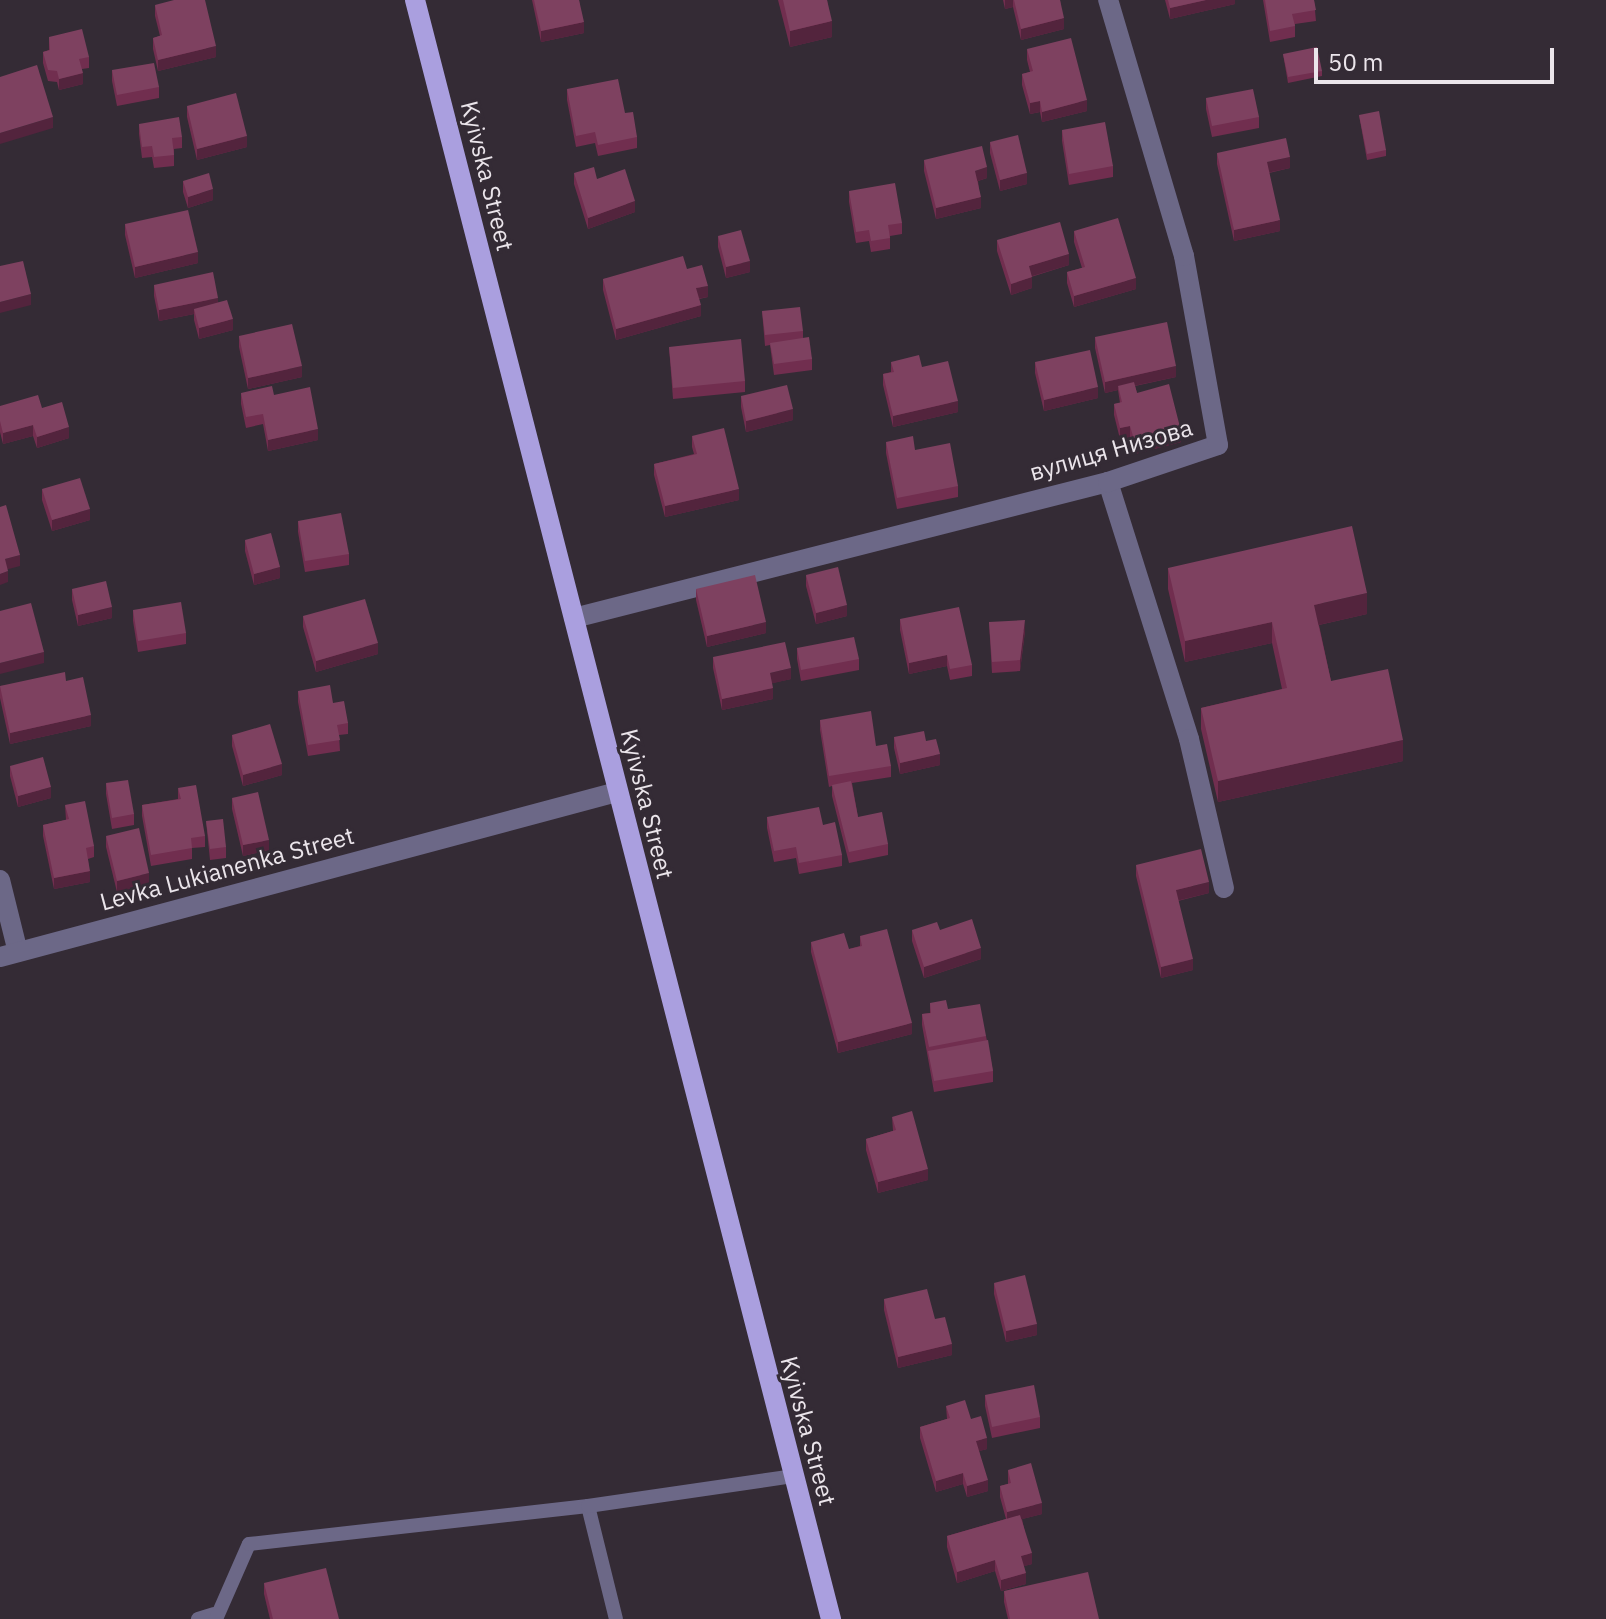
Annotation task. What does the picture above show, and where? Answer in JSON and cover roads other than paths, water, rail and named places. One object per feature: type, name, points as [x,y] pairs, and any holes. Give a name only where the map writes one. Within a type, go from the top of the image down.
[{"type":"main road","name":"Kyivska Street","points":[[415,0],[831,1619]]},
{"type":"street","name":"вулиця Низова","points":[[574,618],[1108,482],[1218,445],[1184,256],[1108,0]]},
{"type":"street","points":[[1108,482],[1189,739],[1224,888]]},
{"type":"street","name":"Levka Lukianenka Street","points":[[9,955],[617,792]]},
{"type":"street","points":[[0,880],[9,955]]},
{"type":"lane","points":[[198,1619],[215,1617],[249,1544],[588,1506],[793,1476]]},
{"type":"lane","points":[[588,1506],[616,1619]]}]
